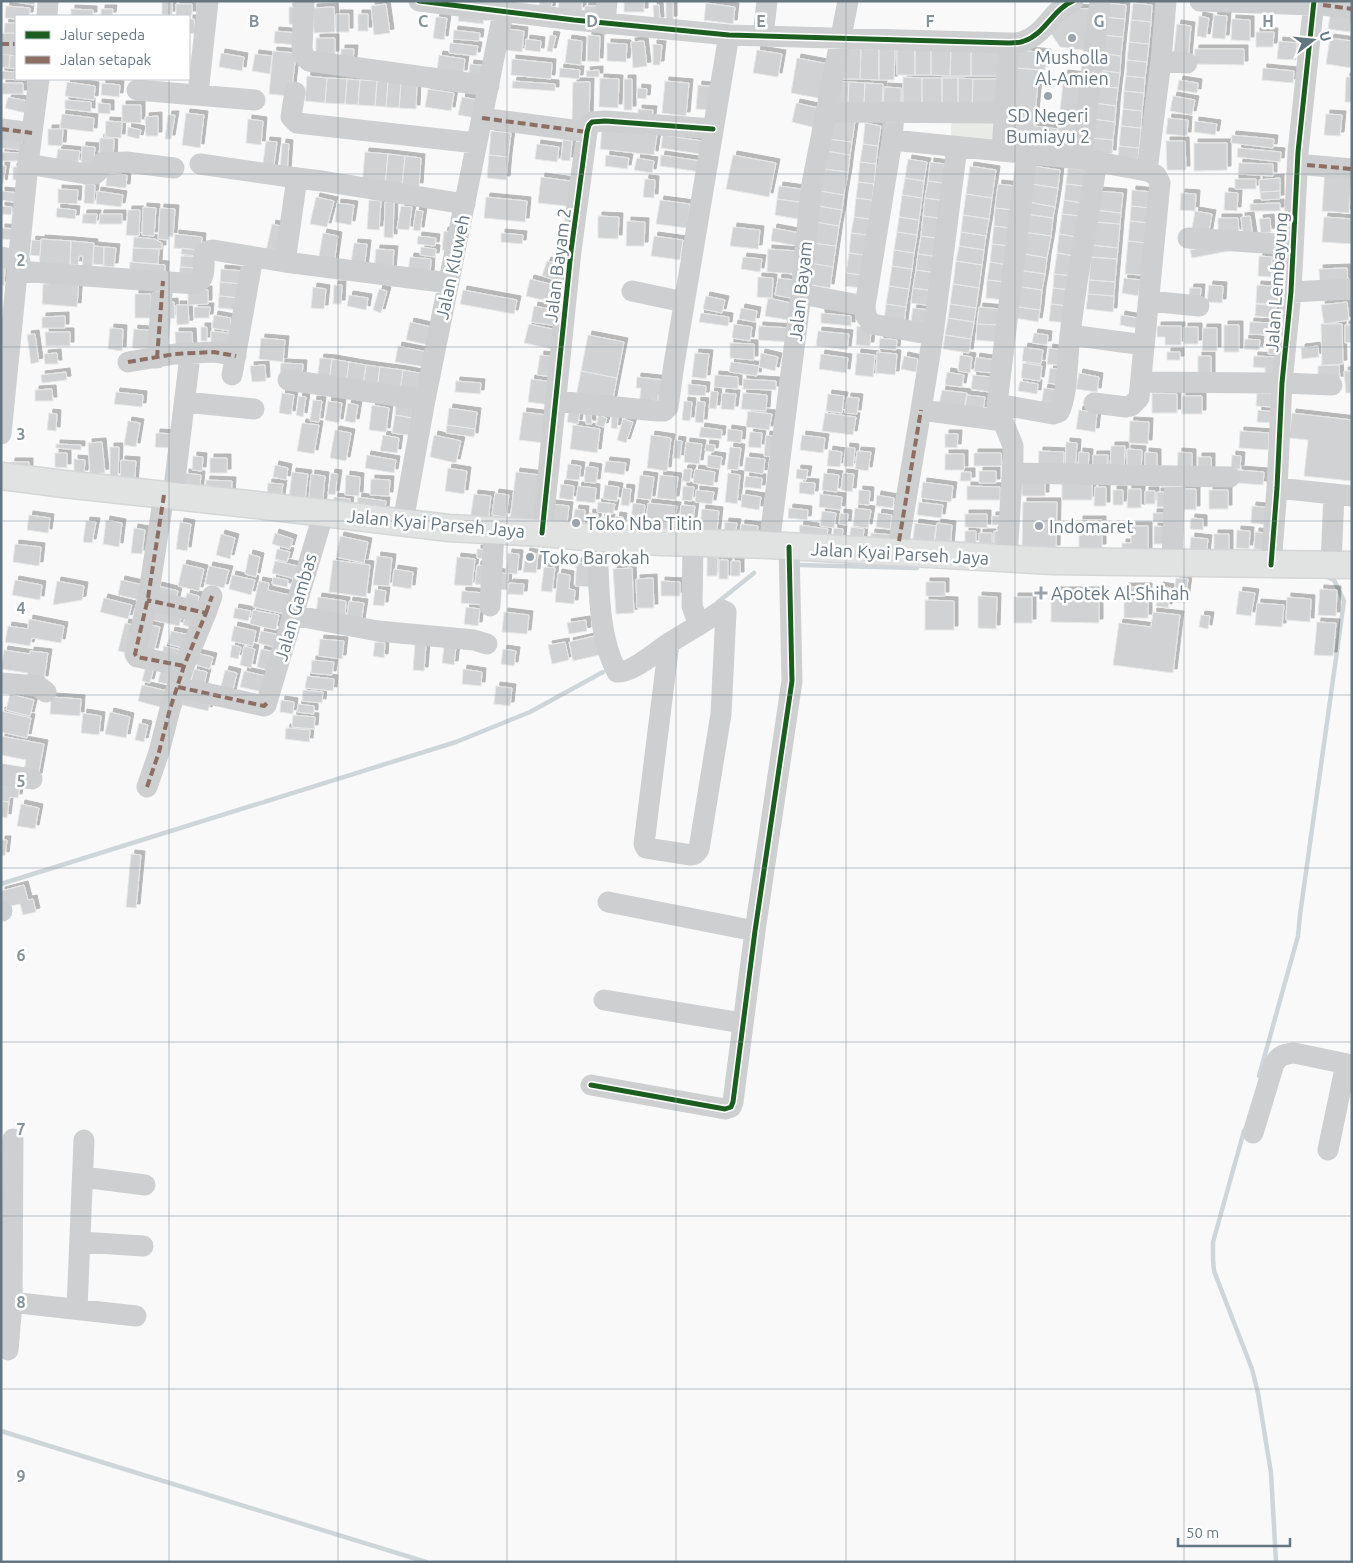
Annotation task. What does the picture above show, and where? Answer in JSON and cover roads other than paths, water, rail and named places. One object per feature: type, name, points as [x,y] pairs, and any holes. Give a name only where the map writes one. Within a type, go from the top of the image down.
[{"type":"main road","name":"Jalan Kyai Parseh Jaya","points":[[1,476],[449,528],[597,538],[1052,561],[1342,565]]},
{"type":"street","points":[[47,15],[48,1]]},
{"type":"street","points":[[198,94],[208,1]]},
{"type":"street","points":[[304,1],[302,47],[304,55],[309,61],[489,86]]},
{"type":"street","points":[[419,1],[503,13],[605,24],[729,34],[1008,44],[1023,42],[1038,34],[1059,10],[1073,1]]},
{"type":"street","points":[[605,24],[607,1]]},
{"type":"street","points":[[762,36],[767,1]]},
{"type":"street","name":"Jalan Bayam","points":[[591,1085],[726,1109],[731,1107],[733,1102],[754,932],[792,681],[779,546],[811,189],[848,1]]},
{"type":"street","points":[[921,410],[1053,414],[1059,412],[1061,408],[1064,396],[1089,160],[1100,1]]},
{"type":"street","points":[[1147,171],[1161,61],[1166,1]]},
{"type":"street","points":[[1200,1],[1317,4],[1352,9]]},
{"type":"street","name":"Jalan Lembayung","points":[[1271,565],[1282,383],[1291,292],[1298,152],[1317,4]]},
{"type":"street","name":"Jalan Kluweh","points":[[403,522],[425,400],[503,13]]},
{"type":"street","points":[[556,401],[664,411],[668,407],[729,34]]},
{"type":"street","points":[[1,44],[15,44]]},
{"type":"street","points":[[1002,151],[1008,44]]},
{"type":"street","points":[[1161,61],[1187,63]]},
{"type":"street","points":[[1,434],[13,263],[39,80]]},
{"type":"street","points":[[137,90],[255,100]]},
{"type":"street","points":[[295,92],[292,117],[297,123],[476,143]]},
{"type":"street","points":[[827,112],[1005,113]]},
{"type":"street","points":[[894,113],[892,140],[865,306],[866,316],[872,324],[933,336]]},
{"type":"street","points":[[482,118],[587,132],[592,122],[605,121],[713,129]]},
{"type":"street","points":[[1,129],[32,133]]},
{"type":"street","name":"Jalan Bayam 2","points":[[542,533],[571,251],[587,132]]},
{"type":"street","points":[[892,140],[1089,160],[1147,171],[1156,175],[1160,183],[1139,398],[1131,406],[1094,403]]},
{"type":"street","points":[[897,553],[933,336],[957,147]]},
{"type":"street","points":[[1007,559],[1013,446],[1000,413],[1027,154]]},
{"type":"street","points":[[28,164],[86,174],[96,174],[102,163],[126,162],[174,168]]},
{"type":"street","points":[[200,164],[465,204]]},
{"type":"street","points":[[1307,165],[1352,169]]},
{"type":"street","points":[[285,262],[297,178]]},
{"type":"street","points":[[1188,238],[1293,245]]},
{"type":"street","points":[[13,263],[196,284],[203,276],[204,254],[213,250],[285,262],[449,283]]},
{"type":"street","points":[[128,362],[175,354],[214,352],[234,365],[253,257]]},
{"type":"street","points":[[157,358],[163,281]]},
{"type":"street","points":[[1291,292],[1352,289]]},
{"type":"street","points":[[632,291],[684,302]]},
{"type":"street","points":[[801,294],[865,306]]},
{"type":"street","points":[[1149,301],[1199,306]]},
{"type":"street","points":[[1070,335],[1144,345]]},
{"type":"street","points":[[181,676],[135,656],[169,496],[185,402],[189,364]]},
{"type":"street","points":[[288,380],[425,400]]},
{"type":"street","points":[[1141,382],[1332,385]]},
{"type":"street","points":[[185,402],[254,409]]},
{"type":"street","points":[[1012,473],[1230,477]]},
{"type":"street","points":[[1172,562],[1175,477]]},
{"type":"street","points":[[1277,488],[1343,495],[1342,565]]},
{"type":"street","name":"Jalan Gambas","points":[[181,676],[264,706],[268,702],[292,615],[324,512]]},
{"type":"street","points":[[490,606],[494,531]]},
{"type":"street","points":[[597,538],[602,620],[611,660],[617,672],[623,673],[633,668],[669,644],[722,610],[726,612],[722,714],[699,849],[695,854],[691,855],[646,848],[644,844],[669,644]]},
{"type":"street","points":[[693,543],[692,606],[699,625]]},
{"type":"street","points":[[147,600],[209,605],[181,676],[147,787]]},
{"type":"street","points":[[292,615],[378,631],[465,639],[487,644]]},
{"type":"street","points":[[1,683],[38,686],[46,692]]},
{"type":"street","points":[[1,774],[32,779]]},
{"type":"street","points":[[608,902],[754,932]]},
{"type":"street","points":[[604,1000],[742,1023]]},
{"type":"street","points":[[1253,1133],[1274,1064],[1278,1057],[1294,1053],[1349,1065],[1328,1150]]},
{"type":"street","points":[[8,1350],[7,1302],[13,1139]]},
{"type":"street","points":[[77,1309],[84,1140]]},
{"type":"street","points":[[83,1177],[145,1185]]},
{"type":"street","points":[[81,1242],[143,1246]]},
{"type":"street","points":[[7,1302],[136,1316]]},
{"type":"waterway","points":[[799,565],[917,568]]},
{"type":"waterway","points":[[718,602],[754,573]]},
{"type":"waterway","points":[[1259,1076],[1298,936],[1344,601],[1334,580],[1329,578]]},
{"type":"waterway","points":[[1,884],[456,742],[530,712],[603,672]]},
{"type":"waterway","points":[[1244,1131],[1213,1242],[1213,1259],[1214,1271],[1252,1369],[1258,1393],[1271,1473],[1276,1562]]},
{"type":"waterway","points":[[1,1431],[426,1562]]},
{"type":"place","name":"Musholla Al-Amien","points":[[1072,38]]},
{"type":"place","name":"SD Negeri Bumiayu 2","points":[[1048,96]]},
{"type":"place","name":"Toko Nba Titin","points":[[576,523]]},
{"type":"place","name":"Indomaret","points":[[1039,526]]},
{"type":"place","name":"Toko Barokah","points":[[530,557]]},
{"type":"place","name":"Apotek Al-Shihah","points":[[1041,593]]}]
